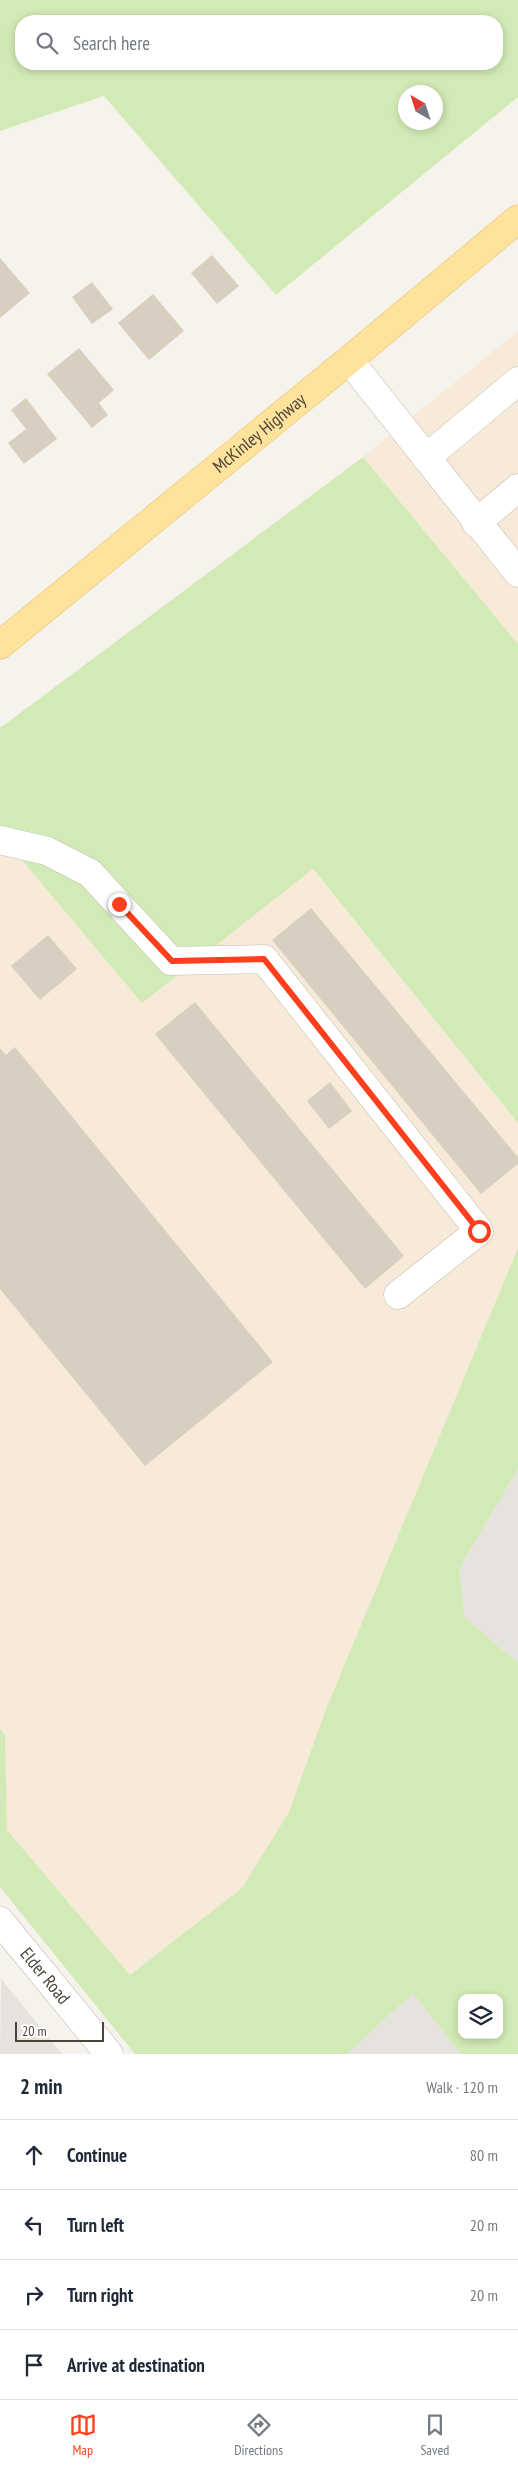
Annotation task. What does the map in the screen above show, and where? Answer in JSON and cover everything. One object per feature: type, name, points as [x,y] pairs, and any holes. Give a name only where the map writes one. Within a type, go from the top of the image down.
[{"type":"main road","name":"McKinley Highway","points":[[0,645],[350,360],[518,219]]},
{"type":"street","points":[[350,360],[517,573]]},
{"type":"street","points":[[426,458],[518,381]]},
{"type":"street","points":[[476,523],[518,488]]},
{"type":"street","points":[[0,840],[47,851],[90,874],[172,961],[264,959],[479,1231],[398,1295]]},
{"type":"street","name":"Elder Road","points":[[0,1921],[109,2054]]},
{"type":"shaded area","points":[[518,331],[518,644],[363,457]]},
{"type":"shaded area","points":[[0,834],[142,1002],[312,869],[518,1123],[518,1248],[326,1709],[289,1812],[242,1888],[130,1975],[7,1830],[5,1735],[0,1729]]},
{"type":"shaded area","points":[[518,1469],[518,1663],[465,1618],[459,1569]]},
{"type":"shaded area","points":[[1,1979],[62,2054],[0,2054]]},
{"type":"shaded area","points":[[413,1993],[461,2054],[347,2054]]},
{"type":"green space","points":[[0,0],[518,0],[518,97],[276,295],[104,96],[0,131]]},
{"type":"green space","points":[[363,457],[518,644],[518,1123],[313,869],[142,1003],[0,834],[0,728]]},
{"type":"green space","points":[[518,1248],[518,1469],[459,1569],[465,1618],[518,1663],[518,2054],[461,2054],[413,1993],[347,2054],[135,2054],[0,1887],[0,1729],[5,1735],[7,1830],[130,1975],[242,1888],[289,1812],[326,1709]]},
{"type":"building","points":[[212,255],[239,286],[217,304],[191,273]]},
{"type":"building","points":[[0,258],[30,293],[0,318]]},
{"type":"building","points":[[92,282],[113,309],[92,324],[72,297]]},
{"type":"building","points":[[153,294],[184,331],[149,360],[118,323]]},
{"type":"building","points":[[79,348],[114,390],[99,403],[108,415],[92,428],[47,374]]},
{"type":"building","points":[[26,398],[57,439],[24,464],[8,443],[26,429],[11,410]]},
{"type":"building","points":[[311,908],[518,1157],[518,1164],[481,1194],[272,940]]},
{"type":"building","points":[[48,935],[77,969],[40,1000],[11,966]]},
{"type":"building","points":[[195,1002],[404,1256],[365,1289],[155,1034]]},
{"type":"building","points":[[15,1047],[273,1362],[145,1466],[0,1289],[0,1048],[6,1055]]},
{"type":"building","points":[[330,1082],[352,1111],[329,1129],[307,1101]]},
{"type":"route","points":[[119,904],[172,961],[264,959],[479,1231]]}]
